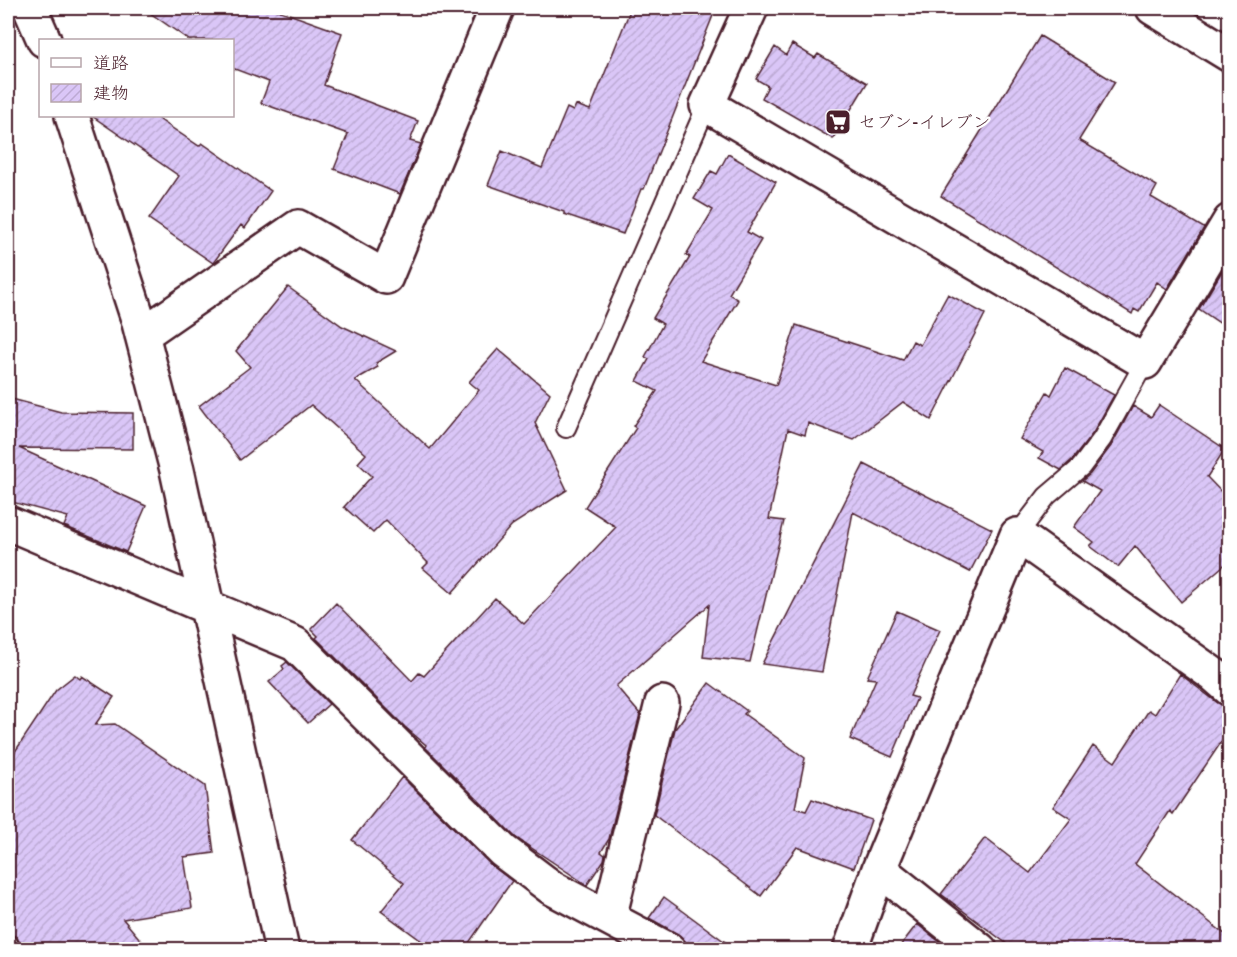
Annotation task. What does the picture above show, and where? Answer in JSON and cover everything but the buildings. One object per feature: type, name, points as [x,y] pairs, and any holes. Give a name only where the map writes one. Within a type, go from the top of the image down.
[{"type":"street","points":[[30,8],[44,39]]},
{"type":"street","points":[[142,335],[298,226],[386,277],[497,8]]},
{"type":"street","points":[[751,8],[707,105],[1145,362],[1230,221]]},
{"type":"street","points":[[1153,8],[1230,55]]},
{"type":"street","points":[[72,117],[142,335],[177,470],[282,950]]},
{"type":"street","points":[[8,523],[295,644],[503,851],[552,888],[669,950]]},
{"type":"street","points":[[850,950],[879,869],[1017,535],[1214,675],[1230,689]]},
{"type":"street","points":[[609,918],[662,703]]},
{"type":"street","points":[[879,869],[980,950]]},
{"type":"lane","points":[[566,428],[707,105]]},
{"type":"lane","points":[[1017,535],[1047,496],[1081,467],[1102,440],[1145,362]]},
{"type":"lane","points":[[8,944],[12,950]]},
{"type":"place","name":"セブン-イレブン","points":[[838,122]]}]
